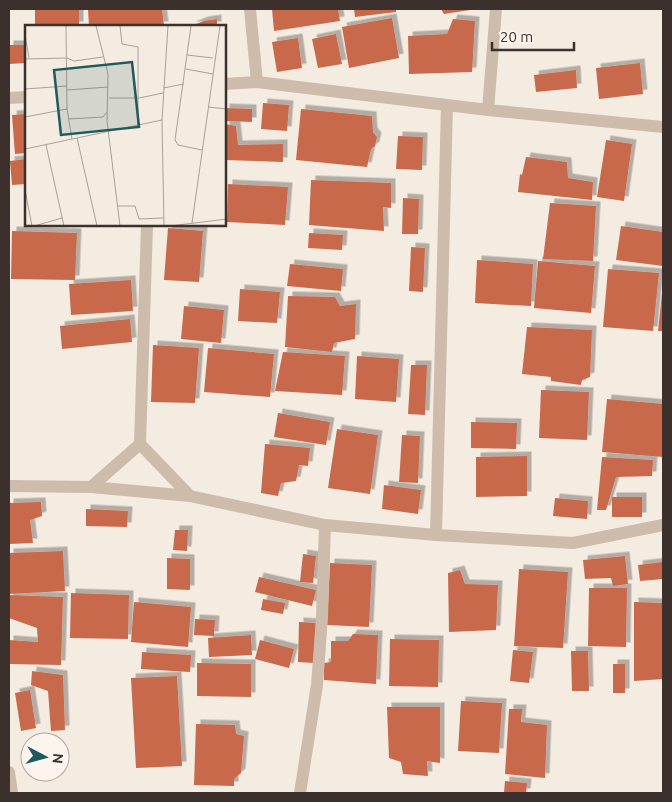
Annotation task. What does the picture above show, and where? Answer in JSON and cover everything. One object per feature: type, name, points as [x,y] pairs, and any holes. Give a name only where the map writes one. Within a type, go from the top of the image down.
[{"type":"street","points":[[250,9],[257,82]]},
{"type":"street","points":[[488,110],[496,9]]},
{"type":"street","points":[[226,84],[257,82],[488,110],[663,127]]},
{"type":"street","points":[[9,98],[25,96]]},
{"type":"street","points":[[436,535],[448,105]]},
{"type":"street","points":[[147,226],[140,444],[190,496]]},
{"type":"street","points":[[91,487],[140,444]]},
{"type":"street","points":[[9,486],[91,487],[190,496],[325,525],[436,535],[573,543],[663,525]]},
{"type":"street","points":[[300,793],[316,684],[322,617],[325,525]]},
{"type":"street","points":[[9,772],[12,793]]},
{"type":"building","points":[[35,9],[79,9],[79,25],[35,25]]},
{"type":"building","points":[[88,9],[162,9],[164,25],[89,25]]},
{"type":"building","points":[[272,9],[338,9],[340,21],[274,31]]},
{"type":"building","points":[[354,9],[396,9],[396,12],[355,17]]},
{"type":"building","points":[[441,9],[470,9],[470,10],[444,14]]},
{"type":"building","points":[[392,18],[399,58],[349,68],[342,27]]},
{"type":"building","points":[[217,19],[217,25],[194,25]]},
{"type":"building","points":[[453,19],[475,21],[472,72],[409,74],[408,36],[447,34]]},
{"type":"building","points":[[336,34],[342,64],[318,68],[312,39]]},
{"type":"building","points":[[298,38],[302,68],[277,72],[272,42]]},
{"type":"building","points":[[9,45],[25,45],[25,63],[9,64]]},
{"type":"building","points":[[640,63],[643,94],[599,99],[596,68]]},
{"type":"building","points":[[576,70],[577,88],[536,92],[534,75]]},
{"type":"building","points":[[263,103],[289,105],[287,131],[261,129]]},
{"type":"building","points":[[226,108],[252,109],[252,122],[226,121]]},
{"type":"building","points":[[301,109],[372,116],[373,132],[377,137],[375,146],[371,149],[367,167],[296,160]]},
{"type":"building","points":[[25,114],[25,153],[15,154],[12,115]]},
{"type":"building","points":[[226,124],[236,126],[238,145],[283,144],[283,162],[226,160]]},
{"type":"building","points":[[398,136],[423,137],[422,170],[396,169]]},
{"type":"building","points":[[606,140],[632,144],[624,201],[597,197]]},
{"type":"building","points":[[526,157],[567,162],[568,178],[593,182],[592,200],[518,192],[520,174],[522,175]]},
{"type":"building","points":[[25,159],[25,184],[12,185],[10,161]]},
{"type":"building","points":[[311,180],[391,183],[391,208],[383,207],[384,231],[309,225]]},
{"type":"building","points":[[228,184],[288,187],[285,225],[227,222]]},
{"type":"building","points":[[403,198],[419,199],[418,234],[402,234]]},
{"type":"building","points":[[550,203],[596,206],[593,261],[543,259]]},
{"type":"building","points":[[621,226],[663,232],[663,266],[616,260]]},
{"type":"building","points":[[168,228],[203,231],[199,282],[164,280]]},
{"type":"building","points":[[12,231],[77,233],[75,280],[11,279]]},
{"type":"building","points":[[309,233],[343,235],[342,250],[308,248]]},
{"type":"building","points":[[411,247],[425,248],[423,292],[409,291]]},
{"type":"building","points":[[477,260],[533,264],[531,306],[475,303]]},
{"type":"building","points":[[538,261],[595,266],[591,313],[534,308]]},
{"type":"building","points":[[290,264],[343,269],[341,291],[287,286]]},
{"type":"building","points":[[608,269],[659,273],[653,331],[603,327]]},
{"type":"building","points":[[131,280],[133,311],[71,315],[69,284]]},
{"type":"building","points":[[240,289],[280,292],[277,323],[238,321]]},
{"type":"building","points":[[662,293],[663,331],[658,331]]},
{"type":"building","points":[[288,296],[335,297],[340,306],[356,304],[355,339],[334,343],[332,352],[285,347]]},
{"type":"building","points":[[184,306],[224,310],[221,343],[181,339]]},
{"type":"building","points":[[130,319],[132,342],[62,349],[60,326]]},
{"type":"building","points":[[527,327],[592,330],[590,377],[582,380],[581,385],[551,381],[551,377],[522,374]]},
{"type":"building","points":[[153,345],[199,348],[195,403],[151,402]]},
{"type":"building","points":[[208,348],[274,354],[270,397],[204,392]]},
{"type":"building","points":[[283,352],[345,356],[342,395],[275,391]]},
{"type":"building","points":[[357,356],[399,359],[396,402],[355,399]]},
{"type":"building","points":[[411,365],[427,365],[425,415],[408,414]]},
{"type":"building","points":[[541,390],[589,392],[587,440],[539,438]]},
{"type":"building","points":[[607,399],[663,404],[663,457],[602,452]]},
{"type":"building","points":[[278,413],[330,422],[326,445],[274,437]]},
{"type":"building","points":[[471,422],[517,423],[516,449],[471,448]]},
{"type":"building","points":[[337,429],[378,435],[370,494],[328,488]]},
{"type":"building","points":[[402,435],[420,436],[418,483],[399,482]]},
{"type":"building","points":[[265,444],[310,448],[308,466],[299,465],[296,481],[281,483],[278,496],[261,493]]},
{"type":"building","points":[[527,456],[527,496],[476,497],[476,457]]},
{"type":"building","points":[[602,457],[653,460],[652,476],[616,477],[606,510],[597,510]]},
{"type":"building","points":[[384,485],[421,490],[418,514],[382,509]]},
{"type":"building","points":[[612,497],[642,497],[642,517],[612,517]]},
{"type":"building","points":[[555,498],[588,501],[587,519],[553,516]]},
{"type":"building","points":[[41,502],[42,516],[30,520],[33,543],[9,544],[9,503]]},
{"type":"building","points":[[86,509],[128,511],[127,527],[86,526]]},
{"type":"building","points":[[175,530],[188,530],[187,551],[173,550]]},
{"type":"building","points":[[63,551],[65,591],[9,594],[9,553]]},
{"type":"building","points":[[303,554],[316,556],[313,583],[300,582]]},
{"type":"building","points":[[625,556],[628,584],[613,586],[611,578],[585,579],[583,560]]},
{"type":"building","points":[[167,558],[190,559],[190,590],[167,589]]},
{"type":"building","points":[[663,562],[663,579],[640,581],[638,565]]},
{"type":"building","points":[[330,563],[372,565],[369,627],[327,625]]},
{"type":"building","points":[[519,569],[568,572],[563,648],[514,646]]},
{"type":"building","points":[[460,570],[465,584],[498,585],[496,630],[449,632],[448,573]]},
{"type":"building","points":[[259,577],[316,590],[312,606],[255,592]]},
{"type":"building","points":[[589,588],[627,588],[626,647],[588,646]]},
{"type":"building","points":[[71,593],[129,595],[128,639],[70,638]]},
{"type":"building","points":[[9,595],[63,597],[61,665],[9,664],[9,640],[38,642],[37,628],[9,618]]},
{"type":"building","points":[[263,599],[285,603],[283,614],[261,610]]},
{"type":"building","points":[[134,602],[191,607],[188,647],[131,642]]},
{"type":"building","points":[[634,602],[663,603],[663,679],[634,681]]},
{"type":"building","points":[[195,619],[215,620],[214,636],[194,635]]},
{"type":"building","points":[[299,622],[316,623],[314,663],[298,662]]},
{"type":"building","points":[[353,634],[378,635],[376,684],[324,680],[324,663],[331,662],[331,641],[348,641]]},
{"type":"building","points":[[251,635],[252,655],[209,657],[208,638]]},
{"type":"building","points":[[390,639],[439,640],[438,687],[389,686]]},
{"type":"building","points":[[260,640],[294,649],[289,668],[255,659]]},
{"type":"building","points":[[513,650],[533,652],[529,683],[510,681]]},
{"type":"building","points":[[571,651],[588,651],[589,691],[572,691]]},
{"type":"building","points":[[142,652],[191,655],[190,672],[141,669]]},
{"type":"building","points":[[197,663],[251,664],[251,697],[197,696]]},
{"type":"building","points":[[613,664],[625,664],[625,693],[613,693]]},
{"type":"building","points":[[32,671],[63,675],[65,730],[51,731],[48,691],[31,685]]},
{"type":"building","points":[[177,676],[182,766],[136,768],[131,678]]},
{"type":"building","points":[[30,690],[36,728],[21,731],[15,693]]},
{"type":"building","points":[[461,701],[502,703],[499,753],[458,751]]},
{"type":"building","points":[[387,707],[440,707],[440,763],[427,761],[428,776],[403,774],[401,762],[389,758]]},
{"type":"building","points":[[509,709],[522,709],[521,722],[547,725],[545,778],[505,774]]},
{"type":"building","points":[[196,724],[235,725],[236,734],[244,736],[241,773],[234,779],[234,786],[194,785]]},
{"type":"building","points":[[505,781],[527,783],[526,793],[504,793]]}]
